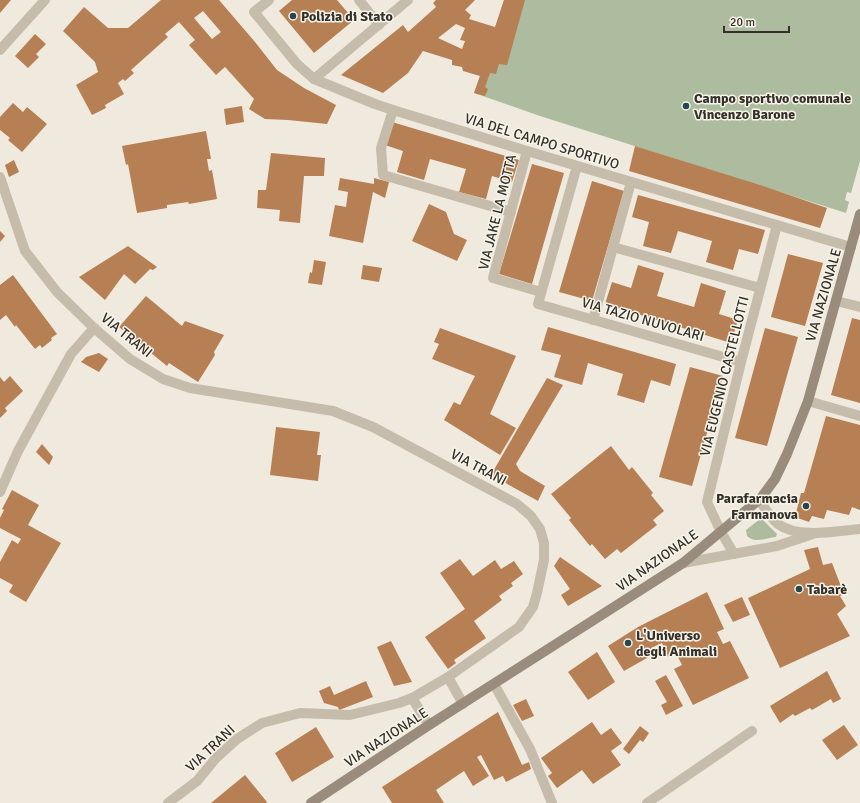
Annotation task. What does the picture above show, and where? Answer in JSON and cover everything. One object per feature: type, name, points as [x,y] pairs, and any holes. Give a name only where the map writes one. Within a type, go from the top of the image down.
[{"type":"street","points":[[0,50],[45,0]]},
{"type":"street","name":"VIA DEL CAMPO SPORTIVO","points":[[269,0],[254,12],[297,64],[314,79],[375,104],[527,152],[851,247]]},
{"type":"street","points":[[358,0],[379,25]]},
{"type":"street","points":[[314,79],[408,0]]},
{"type":"street","points":[[393,110],[381,148],[383,176],[511,212]]},
{"type":"street","name":"VIA JAKE LA MOTTA","points":[[527,152],[493,278],[541,292]]},
{"type":"street","points":[[541,292],[577,166]]},
{"type":"street","name":"VIA TRANI","points":[[0,177],[25,251],[57,292],[94,328],[130,359],[163,379],[190,388],[333,411],[373,427],[517,504],[531,516],[540,529],[544,543],[544,560],[533,607],[519,627],[448,677],[412,698],[399,703],[350,715],[300,713],[262,724],[238,739],[216,758],[197,781],[168,803]]},
{"type":"street","points":[[593,320],[631,182]]},
{"type":"street","name":"VIA NAZIONALE","points":[[311,803],[429,724],[463,704],[683,563],[759,500],[774,479],[787,454],[808,401],[860,214]]},
{"type":"street","name":"VIA EUGENIO CASTELLOTTI","points":[[734,554],[721,532],[707,502],[741,362],[777,225]]},
{"type":"street","points":[[613,247],[760,288]]},
{"type":"street","name":"VIA TAZIO NUVOLARI","points":[[541,292],[538,304],[741,362]]},
{"type":"street","points":[[836,301],[860,307]]},
{"type":"street","points":[[0,492],[18,451],[71,354],[94,328]]},
{"type":"street","points":[[808,401],[860,416]]},
{"type":"street","points":[[759,500],[769,515],[779,524],[790,530],[816,533],[860,529]]},
{"type":"street","points":[[683,563],[777,546],[816,533]]},
{"type":"street","points":[[448,677],[463,704]]},
{"type":"street","points":[[494,684],[530,749],[552,803]]},
{"type":"street","points":[[412,698],[429,724]]},
{"type":"street","points":[[647,803],[752,731]]},
{"type":"green space","name":"Campo sportivo comunale Vincenzo Barone","points":[[504,0],[860,0],[860,161],[851,193],[847,192],[845,200],[849,202],[846,213],[540,116],[474,93]]},
{"type":"green space","points":[[760,519],[763,520],[777,534],[776,537],[754,540],[747,536],[746,530]]},
{"type":"building","points":[[0,0],[11,0],[0,13]]},
{"type":"building","points":[[161,0],[219,0],[277,70],[304,88],[336,105],[327,124],[265,119],[249,109],[254,99],[225,67],[216,75],[189,45],[195,40],[179,22],[165,34],[168,37],[131,70],[134,73],[125,81],[123,79],[118,83],[124,94],[105,105],[106,108],[92,115],[76,85],[98,72],[95,62],[63,31],[84,7],[108,28],[128,28]],"holes":[[[203,11],[221,32],[212,39],[194,18]]]},
{"type":"building","points":[[292,0],[337,0],[354,20],[314,53],[279,11]]},
{"type":"building","points":[[436,0],[475,0],[465,10],[471,15],[469,19],[495,27],[504,0],[525,0],[507,65],[499,64],[496,74],[490,73],[485,87],[488,89],[485,96],[474,93],[480,76],[463,71],[462,67],[452,65],[452,60],[423,51],[408,73],[383,93],[341,75],[403,25],[408,32],[436,7],[433,3]],"holes":[[[456,24],[465,28],[460,40],[465,41],[462,49],[438,38]]]},
{"type":"building","points":[[35,34],[46,44],[36,54],[39,57],[28,68],[15,56]]},
{"type":"building","points":[[13,103],[23,112],[27,107],[47,124],[22,152],[8,140],[10,138],[0,130],[0,117]]},
{"type":"building","points":[[242,106],[244,122],[226,125],[224,109]]},
{"type":"building","points":[[392,122],[519,160],[512,182],[492,176],[486,199],[459,192],[466,169],[430,159],[424,180],[397,172],[403,151],[385,145]]},
{"type":"building","points":[[206,131],[211,159],[207,159],[209,171],[212,170],[217,199],[189,204],[188,202],[167,205],[167,208],[137,213],[128,164],[126,165],[122,146]]},
{"type":"building","points":[[635,146],[766,187],[827,208],[820,228],[629,171]]},
{"type":"building","points":[[271,153],[325,158],[324,176],[304,176],[300,223],[279,221],[280,210],[257,208],[258,190],[266,190]]},
{"type":"building","points":[[14,160],[19,172],[9,177],[5,165]]},
{"type":"building","points":[[532,164],[564,173],[532,284],[499,274]]},
{"type":"building","points":[[340,178],[374,184],[374,178],[389,182],[385,198],[373,192],[363,243],[329,236],[335,205],[346,207],[348,192],[338,190]]},
{"type":"building","points":[[592,181],[624,191],[592,301],[559,292]]},
{"type":"building","points":[[638,195],[765,230],[758,254],[739,249],[733,270],[706,262],[712,241],[678,231],[671,253],[643,246],[649,222],[632,217]]},
{"type":"building","points":[[429,204],[446,212],[454,234],[467,240],[457,261],[412,241]]},
{"type":"building","points":[[0,231],[5,236],[0,242]]},
{"type":"building","points":[[128,246],[157,267],[153,270],[150,269],[135,284],[124,274],[105,300],[79,277]]},
{"type":"building","points":[[788,254],[823,263],[805,326],[771,317]]},
{"type":"building","points":[[314,260],[326,262],[322,285],[308,283],[310,272],[312,273]]},
{"type":"building","points":[[363,265],[382,268],[379,282],[361,279]]},
{"type":"building","points":[[638,265],[664,273],[657,296],[694,307],[701,283],[726,291],[719,314],[738,320],[731,343],[605,304],[612,282],[631,288]]},
{"type":"building","points":[[13,275],[57,334],[42,348],[40,345],[35,349],[6,315],[0,320],[0,285]]},
{"type":"building","points":[[146,296],[182,326],[185,321],[224,335],[214,352],[215,355],[198,382],[169,363],[167,366],[119,327]]},
{"type":"building","points":[[852,318],[860,320],[860,403],[831,395]]},
{"type":"building","points":[[548,327],[676,364],[670,386],[651,380],[644,403],[617,395],[623,374],[588,363],[582,385],[554,377],[561,355],[541,350]]},
{"type":"building","points":[[440,328],[516,356],[490,414],[516,428],[500,455],[444,420],[454,402],[460,405],[475,376],[432,359],[439,344],[434,342]]},
{"type":"building","points":[[765,328],[798,337],[767,446],[735,438]]},
{"type":"building","points":[[99,353],[108,359],[99,372],[81,362],[86,357]]},
{"type":"building","points":[[690,367],[723,376],[692,486],[659,477]]},
{"type":"building","points":[[10,376],[23,391],[5,408],[7,411],[0,418],[0,377],[4,382]]},
{"type":"building","points":[[547,378],[563,385],[516,464],[520,471],[545,486],[538,501],[491,475]]},
{"type":"building","points":[[826,416],[860,425],[860,510],[852,507],[849,515],[827,510],[824,519],[812,516],[809,522],[795,517],[801,493],[804,493]]},
{"type":"building","points":[[276,427],[320,432],[317,455],[321,455],[318,481],[270,475]]},
{"type":"building","points":[[42,444],[53,457],[49,465],[36,452]]},
{"type":"building","points":[[611,446],[629,470],[632,467],[653,493],[651,495],[664,511],[653,520],[657,525],[621,553],[617,549],[605,559],[592,544],[590,546],[569,520],[571,518],[551,494]]},
{"type":"building","points":[[12,490],[39,505],[28,525],[61,543],[26,602],[9,592],[13,585],[0,578],[0,562],[12,540],[18,544],[21,539],[0,528],[0,518],[4,510],[2,509]]},
{"type":"building","points":[[818,547],[823,565],[832,563],[844,594],[840,596],[846,606],[837,614],[850,636],[780,668],[748,598],[810,569],[804,550]]},
{"type":"building","points":[[560,557],[602,586],[568,606],[561,595],[570,589],[554,566]]},
{"type":"building","points":[[460,559],[473,576],[495,560],[501,569],[514,561],[523,574],[511,583],[513,586],[499,596],[502,600],[474,621],[486,638],[454,660],[456,663],[448,669],[425,637],[465,609],[440,573]]},
{"type":"building","points":[[707,592],[724,629],[717,632],[723,644],[730,641],[749,678],[693,705],[674,669],[682,665],[676,653],[668,657],[662,643],[651,648],[654,654],[624,671],[608,646],[638,627]]},
{"type":"building","points":[[742,597],[750,615],[733,622],[724,605]]},
{"type":"building","points":[[391,641],[412,682],[394,686],[377,647]]},
{"type":"building","points":[[597,652],[615,682],[588,700],[568,672]]},
{"type":"building","points":[[827,671],[841,699],[833,703],[831,699],[812,710],[810,708],[795,716],[793,714],[780,723],[770,706]]},
{"type":"building","points":[[666,675],[683,706],[666,715],[661,705],[667,702],[655,681]]},
{"type":"building","points":[[366,681],[373,697],[339,710],[338,707],[324,703],[319,691],[330,686],[334,695]]},
{"type":"building","points":[[526,699],[534,716],[522,721],[513,705]]},
{"type":"building","points":[[498,712],[522,765],[529,762],[531,769],[506,782],[503,776],[494,780],[481,755],[477,757],[489,776],[473,786],[464,771],[436,790],[444,803],[392,803],[382,787]]},
{"type":"building","points":[[592,722],[601,735],[611,728],[622,743],[611,751],[621,765],[593,784],[582,770],[557,788],[548,776],[552,773],[541,758]]},
{"type":"building","points":[[844,725],[858,745],[837,760],[822,740]]},
{"type":"building","points":[[640,726],[649,733],[643,742],[640,740],[629,754],[623,749]]},
{"type":"building","points":[[316,727],[334,757],[292,782],[275,753]]},
{"type":"building","points":[[245,775],[267,802],[266,803],[211,803]]},
{"type":"place","name":"Polizia di Stato","points":[[293,16]]},
{"type":"place","name":"Campo sportivo comunale Vincenzo Barone","points":[[686,106]]},
{"type":"place","name":"Parafarmacia Farmanova","points":[[806,506]]},
{"type":"place","name":"Tabarè","points":[[799,589]]},
{"type":"place","name":"L'Universo degli Animali","points":[[628,643]]}]
